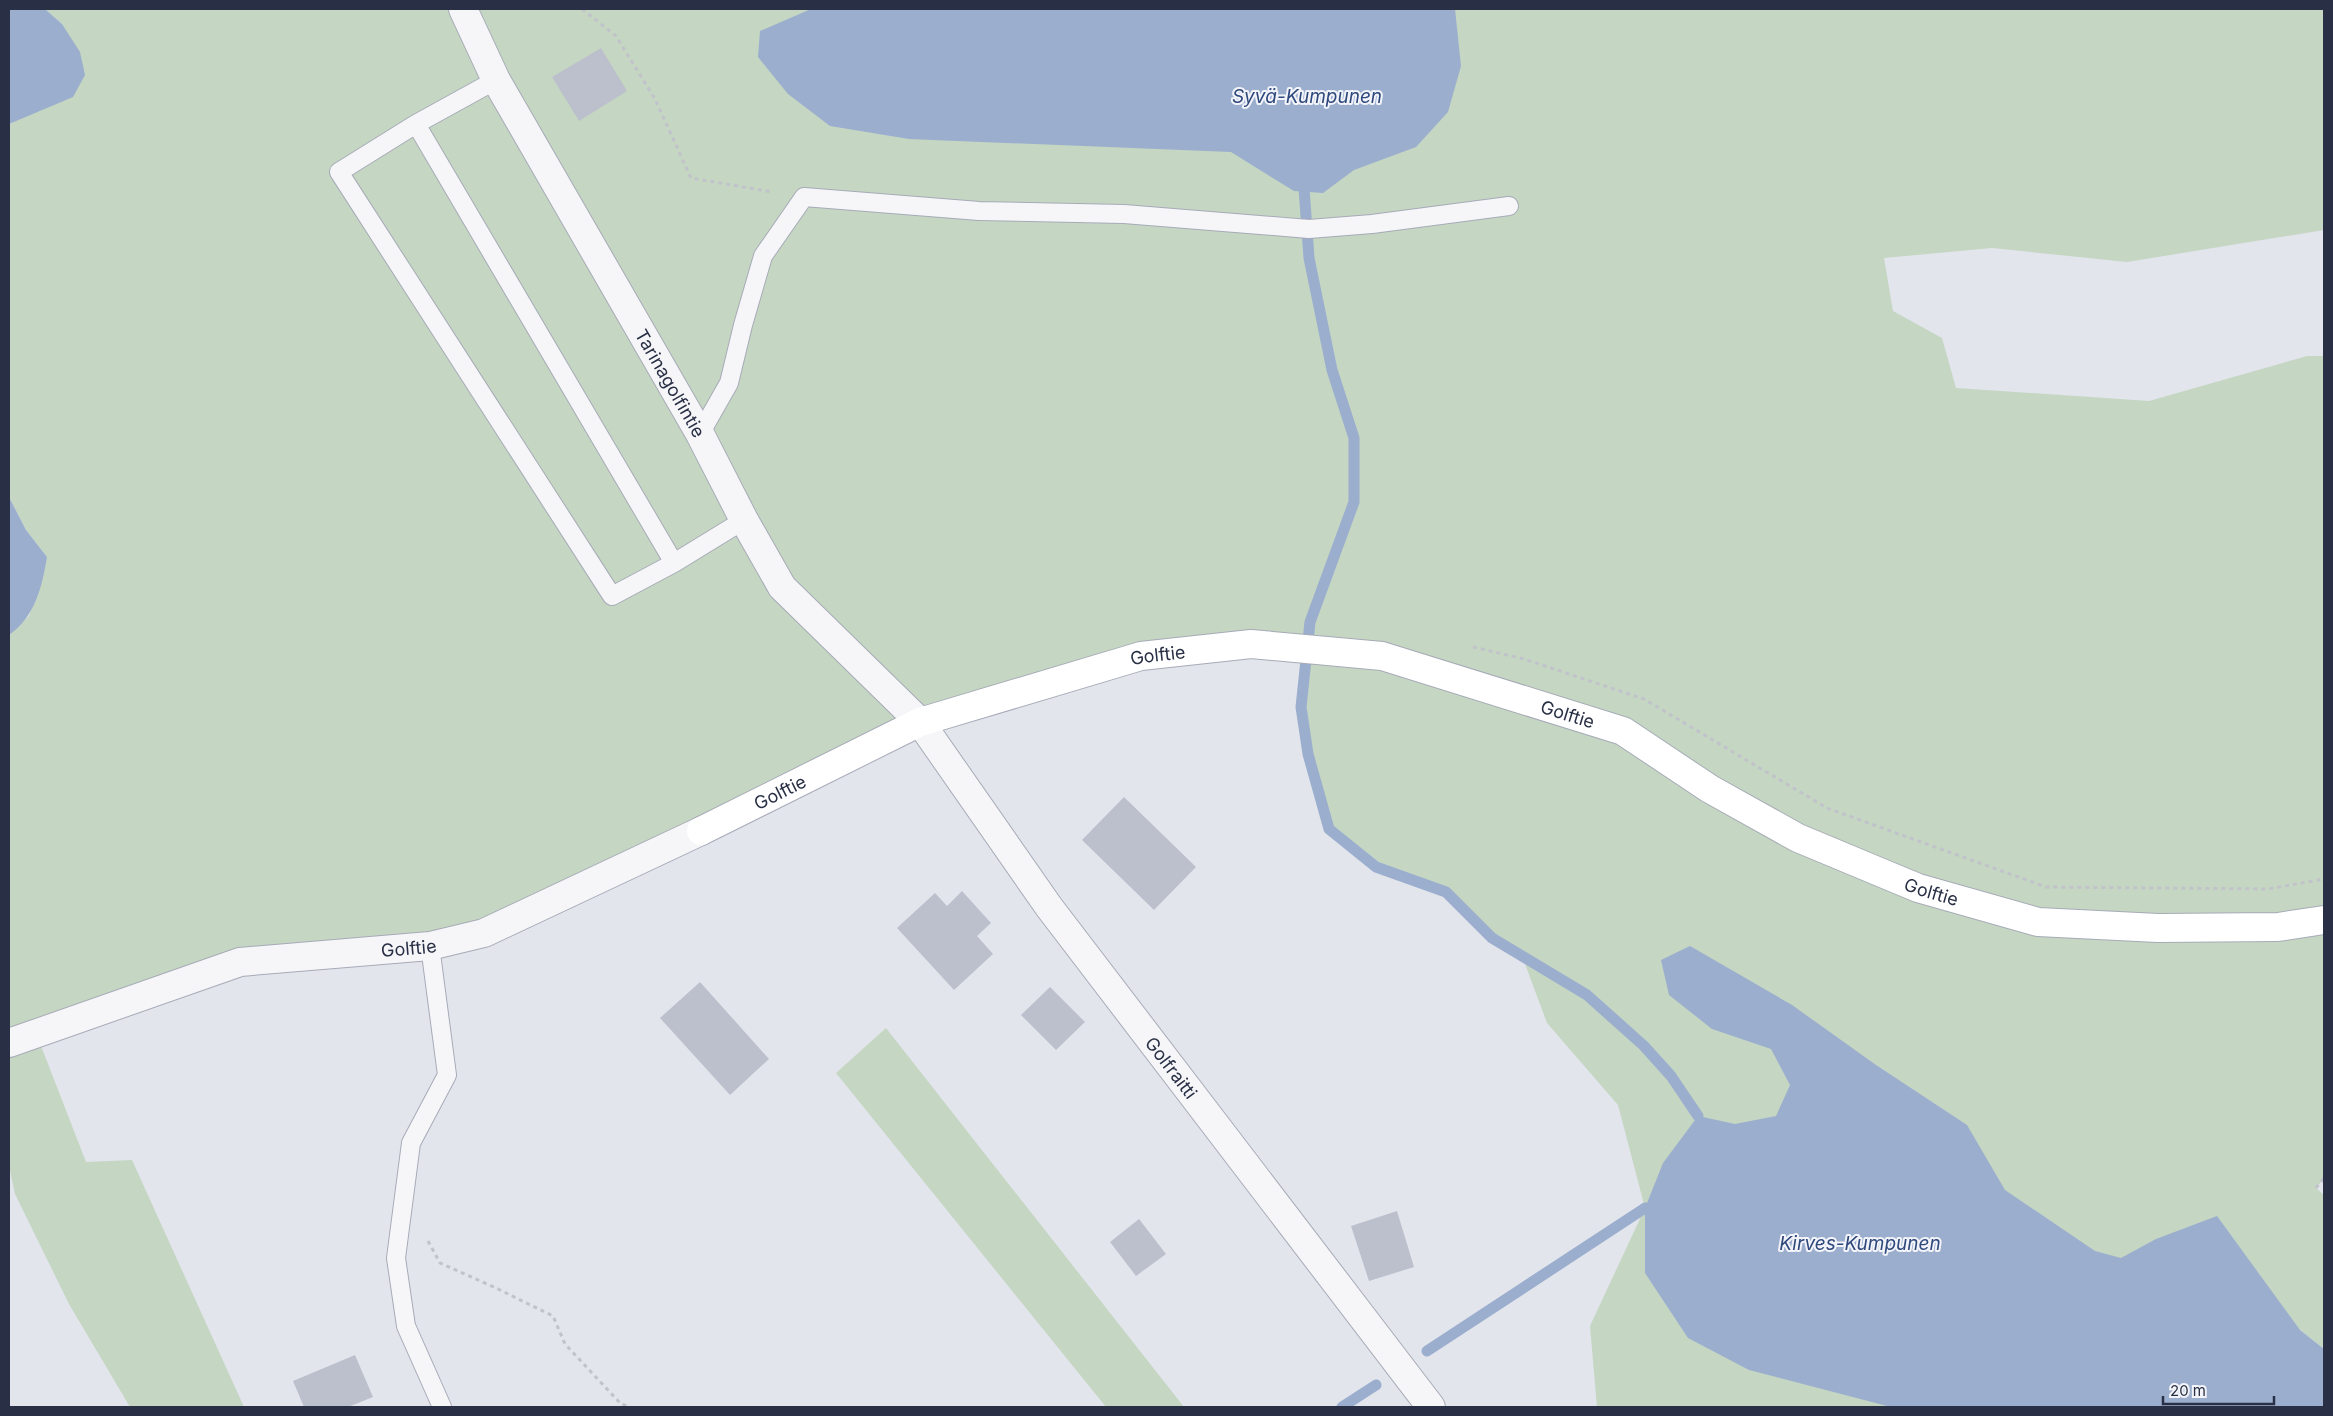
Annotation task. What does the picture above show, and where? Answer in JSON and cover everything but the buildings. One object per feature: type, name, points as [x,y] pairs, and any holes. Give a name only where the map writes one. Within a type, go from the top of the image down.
[{"type":"street","name":"Tarinagolfintie","points":[[464,9],[496,80],[700,434],[744,520],[782,587],[920,722]]},
{"type":"street","name":"Golftie","points":[[9,1043],[240,962],[430,946],[484,933],[701,831],[920,722],[1142,656],[1251,644],[1382,656],[1622,731],[1710,788],[1798,838],[1918,888],[2038,922],[2158,928],[2278,927],[2324,920]]},
{"type":"street","name":"Golfraitti","points":[[920,722],[1048,907],[1432,1407]]},
{"type":"lane","points":[[496,80],[416,124],[339,172],[612,596],[674,563],[744,520]]},
{"type":"lane","points":[[416,124],[674,563]]},
{"type":"lane","points":[[700,434],[729,383],[763,256],[804,197],[979,210],[1124,214],[1309,228],[1372,224],[1509,206]]},
{"type":"lane","points":[[430,946],[447,1075],[411,1143],[396,1258],[406,1326],[442,1407]]},
{"type":"path","points":[[582,9],[616,36],[655,99],[691,178],[804,197]]},
{"type":"path","points":[[1465,645],[1524,659],[1644,698],[1827,808],[2046,887],[2268,889],[2324,879]]},
{"type":"path","points":[[2316,1188],[2324,1178]]},
{"type":"path","points":[[404,1199],[440,1263],[552,1316],[565,1344],[621,1404],[630,1407]]},
{"type":"green space","points":[[45,9],[2324,9],[2324,230],[2127,262],[1992,248],[1884,258],[1893,311],[1942,338],[1956,388],[2149,401],[2307,356],[2324,356],[2324,1178],[2316,1188],[2324,1195],[2324,1349],[2300,1330],[2252,1407],[1597,1407],[1590,1326],[1645,1208],[1618,1105],[1547,1023],[1522,956],[1478,924],[1446,892],[1376,867],[1329,829],[1308,754],[1301,707],[1308,649],[1251,644],[920,722],[484,933],[240,962],[36,1033],[86,1162],[132,1160],[244,1407],[130,1407],[69,1304],[15,1194],[9,1166],[9,635],[29,616],[47,557],[26,530],[9,497],[9,124],[20,118],[62,24]]},
{"type":"green space","points":[[886,1028],[1184,1407],[1106,1407],[836,1073]]},
{"type":"water","points":[[9,9],[45,9],[62,24],[80,52],[85,75],[73,97],[9,124]]},
{"type":"water","name":"Syvä-Kumpunen","points":[[811,9],[1455,9],[1461,66],[1448,112],[1416,147],[1354,170],[1323,193],[1294,191],[1231,152],[909,139],[830,126],[788,94],[758,57],[760,31]]},
{"type":"water","points":[[9,497],[26,530],[47,557],[43,579],[36,600],[25,619],[9,635]]},
{"type":"water","name":"Kirves-Kumpunen","points":[[1690,946],[1792,1005],[1876,1065],[1967,1125],[2005,1190],[2095,1251],[2121,1258],[2156,1239],[2217,1216],[2300,1330],[2324,1349],[2324,1407],[1891,1407],[1749,1370],[1688,1338],[1645,1273],[1645,1208],[1663,1163],[1698,1116],[1735,1124],[1776,1116],[1790,1085],[1771,1049],[1712,1029],[1669,995],[1661,960]]},
{"type":"waterway","points":[[1304,188],[1309,258],[1332,370],[1354,438],[1354,502],[1310,622],[1301,707],[1308,754],[1329,829],[1376,867],[1446,892],[1492,938],[1587,995],[1644,1046],[1671,1076],[1698,1116]]},
{"type":"waterway","points":[[1427,1351],[1645,1208]]},
{"type":"waterway","points":[[1342,1407],[1376,1385]]}]
